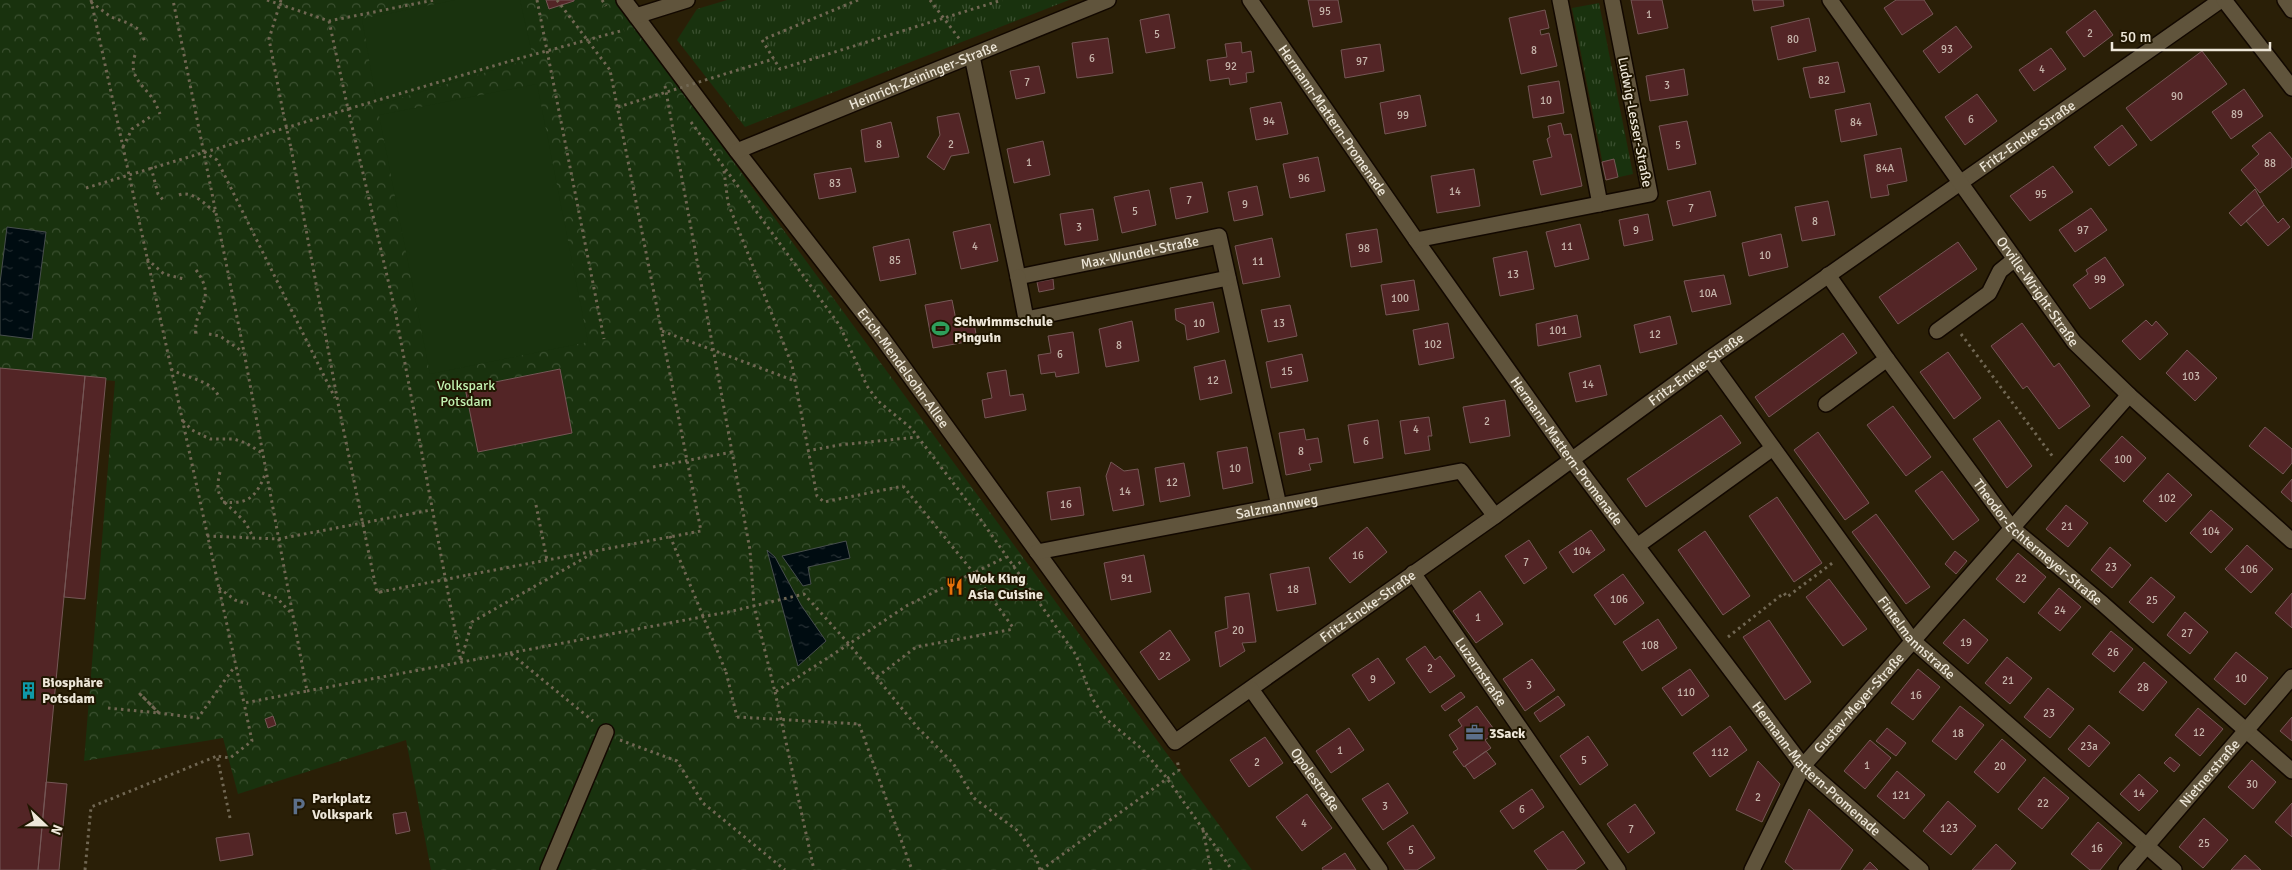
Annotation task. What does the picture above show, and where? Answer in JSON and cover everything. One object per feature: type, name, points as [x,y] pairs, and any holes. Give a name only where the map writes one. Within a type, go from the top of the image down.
[{"type":"street","name":"Erich-Mendelsohn-Allee","points":[[624,0],[737,151],[880,335],[1175,742]]},
{"type":"street","points":[[636,16],[687,0]]},
{"type":"street","name":"Heinrich-Zeininger-Straße","points":[[737,151],[1108,0]]},
{"type":"street","name":"Hermann-Mattern-Promenade","points":[[1250,0],[1416,240],[1572,460],[1803,766],[1920,870]]},
{"type":"street","points":[[1560,0],[1600,204]]},
{"type":"street","name":"Ludwig-Lesser-Straße","points":[[1416,240],[1650,194],[1612,0]]},
{"type":"street","name":"Orville-Wright-Straße","points":[[1830,0],[2074,342],[2130,395],[2292,540]]},
{"type":"street","points":[[2223,0],[2292,88]]},
{"type":"street","name":"Fritz-Encke-Straße","points":[[1175,742],[1495,516],[1709,359],[2223,0]]},
{"type":"street","points":[[2285,0],[2292,10]]},
{"type":"street","points":[[972,56],[1026,319],[1228,278]]},
{"type":"street","name":"Max-Wundel-Straße","points":[[1018,277],[1219,236],[1279,506]]},
{"type":"street","points":[[1937,331],[1989,294],[2000,271],[2015,259]]},
{"type":"street","name":"Theodor-Echtermeyer-Straße","points":[[1828,275],[1887,360],[2012,527],[2110,610],[2292,771]]},
{"type":"street","name":"Fintelmannstraße","points":[[1709,359],[1912,640],[2174,870]]},
{"type":"street","points":[[1826,404],[1887,360]]},
{"type":"street","name":"Gustav-Meyer-Straße","points":[[1752,870],[1803,766],[1912,640],[2130,395]]},
{"type":"street","points":[[1637,546],[1773,448]]},
{"type":"street","name":"Salzmannweg","points":[[1037,552],[1461,471],[1495,516]]},
{"type":"street","name":"Luzernstraße","points":[[1413,573],[1618,870]]},
{"type":"street","name":"Nietnerstraße","points":[[2126,870],[2292,677]]},
{"type":"street","name":"Opolestraße","points":[[1251,689],[1380,870]]},
{"type":"street","points":[[548,870],[606,732]]},
{"type":"path","points":[[173,0],[244,352],[307,691]]},
{"type":"path","points":[[266,0],[329,21],[434,0]]},
{"type":"path","points":[[281,0],[269,39],[338,403],[377,592],[700,530],[610,70],[557,0]]},
{"type":"path","points":[[536,0],[604,339]]},
{"type":"path","points":[[602,0],[607,8]]},
{"type":"path","points":[[858,0],[762,40],[780,69],[1002,0]]},
{"type":"path","points":[[930,0],[972,56]]},
{"type":"path","points":[[91,1],[111,18],[128,23],[138,29],[146,43]]},
{"type":"path","points":[[86,870],[91,807],[216,756],[230,758],[252,741],[91,1]]},
{"type":"path","points":[[329,21],[395,310],[444,580],[461,662]]},
{"type":"path","points":[[618,23],[630,38]]},
{"type":"path","points":[[86,188],[128,173],[547,50],[624,30]]},
{"type":"path","points":[[135,55],[132,63],[135,78],[154,100],[160,114]]},
{"type":"path","points":[[618,107],[774,59]]},
{"type":"path","points":[[659,78],[670,94]]},
{"type":"path","points":[[665,86],[750,550],[754,606],[814,870]]},
{"type":"path","points":[[686,116],[840,326],[867,386],[878,401],[911,428],[918,437],[974,510],[1076,655],[1092,698],[1105,718],[1142,749],[1166,777],[1232,870]]},
{"type":"path","points":[[122,148],[132,129],[150,117]]},
{"type":"path","points":[[203,152],[216,160],[338,403]]},
{"type":"path","points":[[151,167],[158,194],[165,202]]},
{"type":"path","points":[[724,170],[728,203],[792,365],[817,496],[824,502],[903,486],[973,572],[1014,629],[916,647],[877,678]]},
{"type":"path","points":[[179,195],[188,194],[200,200],[215,213]]},
{"type":"path","points":[[147,259],[164,274],[184,279]]},
{"type":"path","points":[[196,270],[205,285],[206,297],[195,327],[196,336]]},
{"type":"path","points":[[1951,321],[2063,469]]},
{"type":"path","points":[[662,331],[795,381]]},
{"type":"path","points":[[209,334],[220,336],[244,352]]},
{"type":"path","points":[[171,369],[181,375],[213,387],[219,397]]},
{"type":"path","points":[[182,421],[192,430],[210,439],[234,439],[246,443],[263,454]]},
{"type":"path","points":[[808,451],[839,445],[918,437]]},
{"type":"path","points":[[654,467],[732,452]]},
{"type":"path","points":[[220,472],[217,486],[222,502],[243,520],[254,538]]},
{"type":"path","points":[[222,502],[233,503],[250,498],[258,491],[266,472]]},
{"type":"path","points":[[536,505],[547,560]]},
{"type":"path","points":[[208,536],[278,539],[431,510]]},
{"type":"path","points":[[670,536],[726,672],[737,717],[859,724],[912,870]]},
{"type":"path","points":[[461,662],[472,622],[598,550]]},
{"type":"path","points":[[1714,648],[1784,593],[1787,597],[1848,551]]},
{"type":"path","points":[[775,692],[908,605],[1006,557]]},
{"type":"path","points":[[219,588],[235,600],[248,604]]},
{"type":"path","points":[[262,593],[278,598],[292,614]]},
{"type":"path","points":[[244,703],[702,617],[804,594],[849,644],[918,728],[953,763],[974,798],[1018,831],[1036,857],[1041,870],[1166,777],[1179,770]]},
{"type":"path","points":[[510,653],[606,732],[628,744],[677,761],[703,803],[786,870]]},
{"type":"path","points":[[108,708],[198,718],[236,665]]},
{"type":"path","points":[[140,694],[159,713]]},
{"type":"path","points":[[216,756],[230,818]]},
{"type":"path","points":[[1202,827],[1211,870]]},
{"type":"green space","name":"Volkspark Potsdam","points":[[0,0],[615,0],[1252,870],[431,870],[406,740],[238,794],[223,738],[84,761],[115,381],[0,370]]},
{"type":"green space","points":[[455,0],[520,0],[533,58],[377,105],[362,19]]},
{"type":"green space","points":[[727,0],[1069,0],[745,127],[677,40],[697,9]]},
{"type":"green space","points":[[1599,3],[1633,174],[1606,180],[1572,8]]},
{"type":"green space","points":[[537,84],[588,342],[430,374],[379,115]]},
{"type":"water","points":[[7,227],[46,232],[32,339],[0,335],[0,283]]},
{"type":"water","points":[[846,541],[850,558],[808,567],[811,584],[803,586],[782,556]]},
{"type":"water","points":[[767,550],[775,557],[801,605],[826,641],[798,666]]},
{"type":"building","points":[[546,0],[574,0],[574,1],[549,9]]},
{"type":"building","points":[[1308,0],[1338,0],[1342,22],[1313,27]]},
{"type":"building","points":[[1631,0],[1662,0],[1668,28],[1638,34]]},
{"type":"building","points":[[1752,0],[1783,0],[1784,6],[1754,11]]},
{"type":"building","points":[[1896,0],[1924,0],[1933,14],[1902,35],[1884,8]]},
{"type":"building","points":[[1545,10],[1549,28],[1540,30],[1541,35],[1549,33],[1557,66],[1521,74],[1509,18]]},
{"type":"building","points":[[2095,10],[2113,35],[2084,57],[2066,32]]},
{"type":"building","points":[[1169,14],[1175,48],[1146,53],[1140,20]]},
{"type":"building","points":[[1809,18],[1816,51],[1778,60],[1771,27]]},
{"type":"building","points":[[1956,26],[1972,47],[1939,73],[1923,51]]},
{"type":"building","points":[[1108,38],[1113,73],[1077,78],[1072,43]]},
{"type":"building","points":[[1241,42],[1242,53],[1251,51],[1254,72],[1246,73],[1247,82],[1230,85],[1229,78],[1210,81],[1207,60],[1227,57],[1225,44]]},
{"type":"building","points":[[1380,44],[1384,71],[1345,78],[1341,50]]},
{"type":"building","points":[[2051,48],[2066,69],[2034,91],[2019,70]]},
{"type":"building","points":[[2202,51],[2227,84],[2151,141],[2126,108]]},
{"type":"building","points":[[1838,62],[1845,92],[1810,98],[1803,68]]},
{"type":"building","points":[[1039,66],[1045,93],[1016,99],[1010,71]]},
{"type":"building","points":[[1684,69],[1688,95],[1650,101],[1646,76]]},
{"type":"building","points":[[1559,81],[1564,113],[1533,118],[1528,86]]},
{"type":"building","points":[[2244,89],[2263,116],[2231,139],[2212,112]]},
{"type":"building","points":[[1977,94],[1997,121],[1965,145],[1945,117]]},
{"type":"building","points":[[1420,95],[1426,126],[1385,134],[1380,103]]},
{"type":"building","points":[[1281,102],[1288,134],[1256,140],[1250,108]]},
{"type":"building","points":[[1870,103],[1877,135],[1841,142],[1835,110]]},
{"type":"building","points":[[959,113],[969,153],[951,156],[944,170],[927,157],[940,135],[937,117]]},
{"type":"building","points":[[1687,121],[1696,164],[1668,170],[1659,126]]},
{"type":"building","points":[[891,122],[899,157],[865,162],[861,130]]},
{"type":"building","points":[[1561,123],[1564,135],[1571,134],[1582,186],[1541,195],[1533,161],[1552,157],[1547,139],[1550,137],[1548,126]]},
{"type":"building","points":[[2122,125],[2137,145],[2109,166],[2094,147]]},
{"type":"building","points":[[2270,132],[2292,159],[2292,167],[2260,193],[2241,170],[2259,154],[2252,146]]},
{"type":"building","points":[[1043,141],[1050,175],[1014,183],[1007,149]]},
{"type":"building","points":[[1901,148],[1907,181],[1887,185],[1889,195],[1871,198],[1864,155]]},
{"type":"building","points":[[1318,157],[1325,191],[1290,198],[1283,164]]},
{"type":"building","points":[[1614,159],[1618,177],[1606,180],[1602,162]]},
{"type":"building","points":[[2053,166],[2073,192],[2030,221],[2010,196]]},
{"type":"building","points":[[851,168],[856,192],[819,199],[814,174]]},
{"type":"building","points":[[1474,169],[1480,206],[1437,213],[1431,176]]},
{"type":"building","points":[[1202,182],[1208,212],[1176,219],[1170,188]]},
{"type":"building","points":[[1257,186],[1263,215],[1234,221],[1228,192]]},
{"type":"building","points":[[2255,189],[2264,205],[2241,226],[2229,213]]},
{"type":"building","points":[[1149,190],[1156,225],[1122,233],[1114,197]]},
{"type":"building","points":[[1710,191],[1716,216],[1673,226],[1667,201]]},
{"type":"building","points":[[1828,201],[1835,235],[1802,241],[1795,207]]},
{"type":"building","points":[[2264,205],[2278,223],[2283,218],[2290,227],[2268,246],[2246,221]]},
{"type":"building","points":[[2091,208],[2107,230],[2075,252],[2059,230]]},
{"type":"building","points":[[1093,209],[1098,240],[1065,245],[1060,214]]},
{"type":"building","points":[[1648,214],[1653,240],[1624,246],[1619,220]]},
{"type":"building","points":[[990,224],[998,261],[961,269],[953,232]]},
{"type":"building","points":[[1580,224],[1589,259],[1555,267],[1546,232]]},
{"type":"building","points":[[1377,229],[1382,262],[1351,267],[1346,234]]},
{"type":"building","points":[[1781,234],[1788,267],[1749,276],[1742,243]]},
{"type":"building","points":[[1272,238],[1280,277],[1243,284],[1235,246]]},
{"type":"building","points":[[909,239],[916,274],[880,281],[873,247]]},
{"type":"building","points":[[1958,242],[1977,269],[1898,324],[1879,297]]},
{"type":"building","points":[[1527,251],[1534,289],[1500,296],[1493,258]]},
{"type":"building","points":[[2105,257],[2124,285],[2090,309],[2073,285],[2088,274],[2086,270]]},
{"type":"building","points":[[1724,275],[1731,304],[1692,312],[1684,281]]},
{"type":"building","points":[[1053,279],[1054,289],[1039,292],[1037,282]]},
{"type":"building","points":[[1414,280],[1419,310],[1386,315],[1381,285]]},
{"type":"building","points":[[952,300],[956,320],[973,317],[977,340],[933,348],[925,305]]},
{"type":"building","points":[[1213,302],[1219,332],[1187,340],[1185,325],[1176,320],[1175,309]]},
{"type":"building","points":[[1290,305],[1297,336],[1268,342],[1261,310]]},
{"type":"building","points":[[1577,315],[1581,337],[1538,346],[1536,324]]},
{"type":"building","points":[[1670,316],[1677,344],[1640,353],[1634,325]]},
{"type":"building","points":[[2146,320],[2152,326],[2156,321],[2168,334],[2140,360],[2122,341]]},
{"type":"building","points":[[1132,321],[1139,361],[1106,367],[1099,329]]},
{"type":"building","points":[[1448,323],[1454,358],[1419,365],[1413,330]]},
{"type":"building","points":[[2022,323],[2054,367],[2059,363],[2090,406],[2059,429],[2027,386],[2023,389],[1991,346]]},
{"type":"building","points":[[1073,332],[1079,373],[1056,377],[1055,372],[1041,374],[1038,355],[1051,353],[1048,336]]},
{"type":"building","points":[[1843,333],[1857,353],[1769,417],[1755,397]]},
{"type":"building","points":[[2187,350],[2217,378],[2195,401],[2166,373]]},
{"type":"building","points":[[1948,352],[1981,398],[1954,419],[1920,372]]},
{"type":"building","points":[[1302,354],[1308,381],[1271,388],[1266,362]]},
{"type":"building","points":[[1225,360],[1232,393],[1200,400],[1194,367]]},
{"type":"building","points":[[1600,365],[1607,395],[1576,402],[1569,373]]},
{"type":"building","name":"Biosphäre Potsdam","points":[[0,368],[85,376],[38,870],[0,870]]},
{"type":"building","points":[[560,369],[572,433],[478,452],[465,388]]},
{"type":"building","points":[[1006,370],[1010,396],[1023,394],[1026,410],[985,418],[982,400],[992,398],[987,373]]},
{"type":"building","points":[[85,376],[106,378],[85,599],[64,597]]},
{"type":"building","points":[[1505,400],[1510,436],[1470,443],[1463,407]]},
{"type":"building","points":[[1893,406],[1931,457],[1906,476],[1867,425]]},
{"type":"building","points":[[1721,415],[1741,443],[1646,507],[1627,479]]},
{"type":"building","points":[[1429,417],[1432,436],[1428,436],[1430,450],[1405,454],[1400,421]]},
{"type":"building","points":[[1378,420],[1383,458],[1354,463],[1348,425]]},
{"type":"building","points":[[1999,420],[2032,466],[2007,488],[1973,439]]},
{"type":"building","points":[[2265,427],[2292,449],[2292,463],[2283,474],[2249,446]]},
{"type":"building","points":[[1304,429],[1306,440],[1318,438],[1322,462],[1309,464],[1311,470],[1286,475],[1279,433]]},
{"type":"building","points":[[1818,432],[1869,503],[1845,520],[1794,450]]},
{"type":"building","points":[[2122,436],[2146,458],[2124,482],[2100,460]]},
{"type":"building","points":[[1247,447],[1253,483],[1223,489],[1217,452]]},
{"type":"building","points":[[1111,462],[1124,471],[1138,469],[1144,505],[1113,511],[1106,476]]},
{"type":"building","points":[[1184,463],[1190,496],[1160,502],[1155,468]]},
{"type":"building","points":[[1942,471],[1979,520],[1953,540],[1915,491]]},
{"type":"building","points":[[2168,473],[2192,495],[2166,522],[2143,501]]},
{"type":"building","points":[[2292,479],[2292,502],[2281,492]]},
{"type":"building","points":[[1080,487],[1084,515],[1051,520],[1047,492]]},
{"type":"building","points":[[1777,497],[1822,563],[1794,582],[1749,516]]},
{"type":"building","points":[[2066,505],[2088,523],[2068,547],[2046,529]]},
{"type":"building","points":[[2211,510],[2233,529],[2211,553],[2190,533]]},
{"type":"building","points":[[1876,514],[1930,587],[1906,604],[1852,532]]},
{"type":"building","points":[[1367,527],[1387,552],[1350,583],[1329,558]]},
{"type":"building","points":[[1591,530],[1605,550],[1573,573],[1559,552]]},
{"type":"building","points":[[1705,531],[1750,596],[1723,615],[1678,550]]},
{"type":"building","points":[[1529,540],[1547,568],[1524,584],[1505,556]]},
{"type":"building","points":[[2247,545],[2273,569],[2251,593],[2225,569]]},
{"type":"building","points":[[2110,547],[2131,565],[2112,588],[2091,570]]},
{"type":"building","points":[[1955,551],[1967,561],[1956,574],[1945,564]]},
{"type":"building","points":[[2018,553],[2046,577],[2024,603],[1996,579]]},
{"type":"building","points":[[1144,555],[1151,592],[1111,600],[1104,563]]},
{"type":"building","points":[[1309,567],[1316,604],[1277,611],[1270,574]]},
{"type":"building","points":[[1623,574],[1644,603],[1615,625],[1594,595]]},
{"type":"building","points":[[2151,577],[2175,597],[2153,623],[2129,602]]},
{"type":"building","points":[[1829,579],[1867,629],[1843,646],[1806,597]]},
{"type":"building","points":[[2059,588],[2081,607],[2060,631],[2038,613]]},
{"type":"building","points":[[1480,591],[1503,624],[1476,643],[1453,611]]},
{"type":"building","points":[[1249,593],[1256,642],[1242,643],[1245,651],[1220,667],[1215,632],[1228,628],[1225,597]]},
{"type":"building","points":[[2292,593],[2292,628],[2275,613]]},
{"type":"building","points":[[2185,612],[2208,632],[2190,654],[2167,635]]},
{"type":"building","points":[[1658,619],[1677,648],[1642,671],[1623,642]]},
{"type":"building","points":[[1964,619],[1988,640],[1968,664],[1943,643]]},
{"type":"building","points":[[1769,620],[1811,682],[1785,700],[1743,637]]},
{"type":"building","points":[[1170,630],[1190,660],[1159,680],[1140,652]]},
{"type":"building","points":[[2111,631],[2133,649],[2114,672],[2092,654]]},
{"type":"building","points":[[1425,646],[1435,660],[1440,656],[1455,676],[1430,693],[1406,659]]},
{"type":"building","points":[[2236,652],[2268,678],[2245,705],[2214,679]]},
{"type":"building","points":[[2007,657],[2032,678],[2010,704],[1985,683]]},
{"type":"building","points":[[1378,658],[1395,683],[1369,701],[1352,675]]},
{"type":"building","points":[[1532,659],[1555,690],[1525,711],[1503,679]]},
{"type":"building","points":[[2144,662],[2167,682],[2143,711],[2119,692]]},
{"type":"building","points":[[1690,669],[1709,696],[1682,716],[1662,688]]},
{"type":"building","points":[[1918,669],[1940,687],[1913,720],[1891,703]]},
{"type":"building","points":[[2048,688],[2074,709],[2050,738],[2024,717]]},
{"type":"building","points":[[1461,692],[1465,697],[1445,711],[1441,706]]},
{"type":"building","points":[[1558,696],[1565,705],[1540,722],[1534,713]]},
{"type":"building","points":[[1477,706],[1496,732],[1485,740],[1491,748],[1464,767],[1453,752],[1458,749],[1449,735],[1462,726],[1458,720]]},
{"type":"building","points":[[1960,706],[1984,725],[1956,760],[1932,741]]},
{"type":"building","points":[[2198,708],[2223,729],[2200,756],[2175,735]]},
{"type":"building","points":[[273,716],[276,725],[268,728],[265,719]]},
{"type":"building","points":[[2292,717],[2292,741],[2280,731]]},
{"type":"building","points":[[2089,725],[2110,743],[2089,767],[2068,749]]},
{"type":"building","points":[[1730,726],[1747,750],[1710,777],[1693,753]]},
{"type":"building","points":[[1349,728],[1364,750],[1331,773],[1316,751]]},
{"type":"building","points":[[1887,728],[1906,743],[1896,756],[1876,741]]},
{"type":"building","points":[[1588,736],[1608,765],[1580,785],[1560,756]]},
{"type":"building","points":[[1265,737],[1283,763],[1249,787],[1230,760]]},
{"type":"building","points":[[2002,739],[2026,760],[1998,793],[1974,772]]},
{"type":"building","points":[[1870,740],[1891,758],[1865,789],[1844,771]]},
{"type":"building","points":[[1486,751],[1496,764],[1474,779],[1465,766]]},
{"type":"building","points":[[2170,757],[2180,765],[2174,772],[2164,763]]},
{"type":"building","points":[[2252,760],[2276,782],[2253,809],[2228,787]]},
{"type":"building","points":[[1758,761],[1780,784],[1762,822],[1736,810]]},
{"type":"building","points":[[1897,771],[1925,795],[1904,819],[1877,796]]},
{"type":"building","points":[[2139,774],[2158,791],[2139,811],[2120,794]]},
{"type":"building","points":[[2044,777],[2069,798],[2042,829],[2018,809]]},
{"type":"building","points":[[46,782],[67,784],[59,870],[38,870]]},
{"type":"building","points":[[1388,783],[1408,813],[1383,830],[1362,799]]},
{"type":"building","points":[[1532,789],[1544,807],[1513,829],[1500,811]]},
{"type":"building","points":[[1307,794],[1332,828],[1302,851],[1276,817]]},
{"type":"building","points":[[1948,801],[1976,826],[1951,855],[1923,831]]},
{"type":"building","points":[[2292,803],[2292,837],[2275,822]]},
{"type":"building","points":[[1635,804],[1655,833],[1628,853],[1607,824]]},
{"type":"building","points":[[1809,809],[1853,850],[1840,870],[1794,870],[1785,862]]},
{"type":"building","points":[[406,812],[410,831],[396,834],[393,814]]},
{"type":"building","points":[[2204,818],[2228,840],[2203,868],[2179,847]]},
{"type":"building","points":[[2098,822],[2122,843],[2100,870],[2090,870],[2071,854]]},
{"type":"building","points":[[1413,825],[1435,858],[1417,870],[1405,870],[1387,843]]},
{"type":"building","points":[[1563,831],[1585,863],[1575,870],[1548,870],[1534,851]]},
{"type":"building","points":[[249,833],[253,855],[220,861],[216,838]]},
{"type":"building","points":[[1996,844],[2016,863],[2010,870],[1972,870]]},
{"type":"building","points":[[1345,853],[1356,870],[1323,870],[1322,868]]},
{"type":"building","points":[[2245,855],[2261,870],[2231,870]]},
{"type":"building","points":[[1870,862],[1878,870],[1863,870]]},
{"type":"place","name":"Schwimmschule Pinguin","points":[[940,329]]},
{"type":"place","name":"Wok King Asia Cuisine","points":[[954,586]]},
{"type":"place","name":"Biosphäre Potsdam","points":[[28,690]]},
{"type":"place","name":"3Sack","points":[[1475,733]]},
{"type":"place","name":"Parkplatz Volkspark","points":[[298,806]]}]
